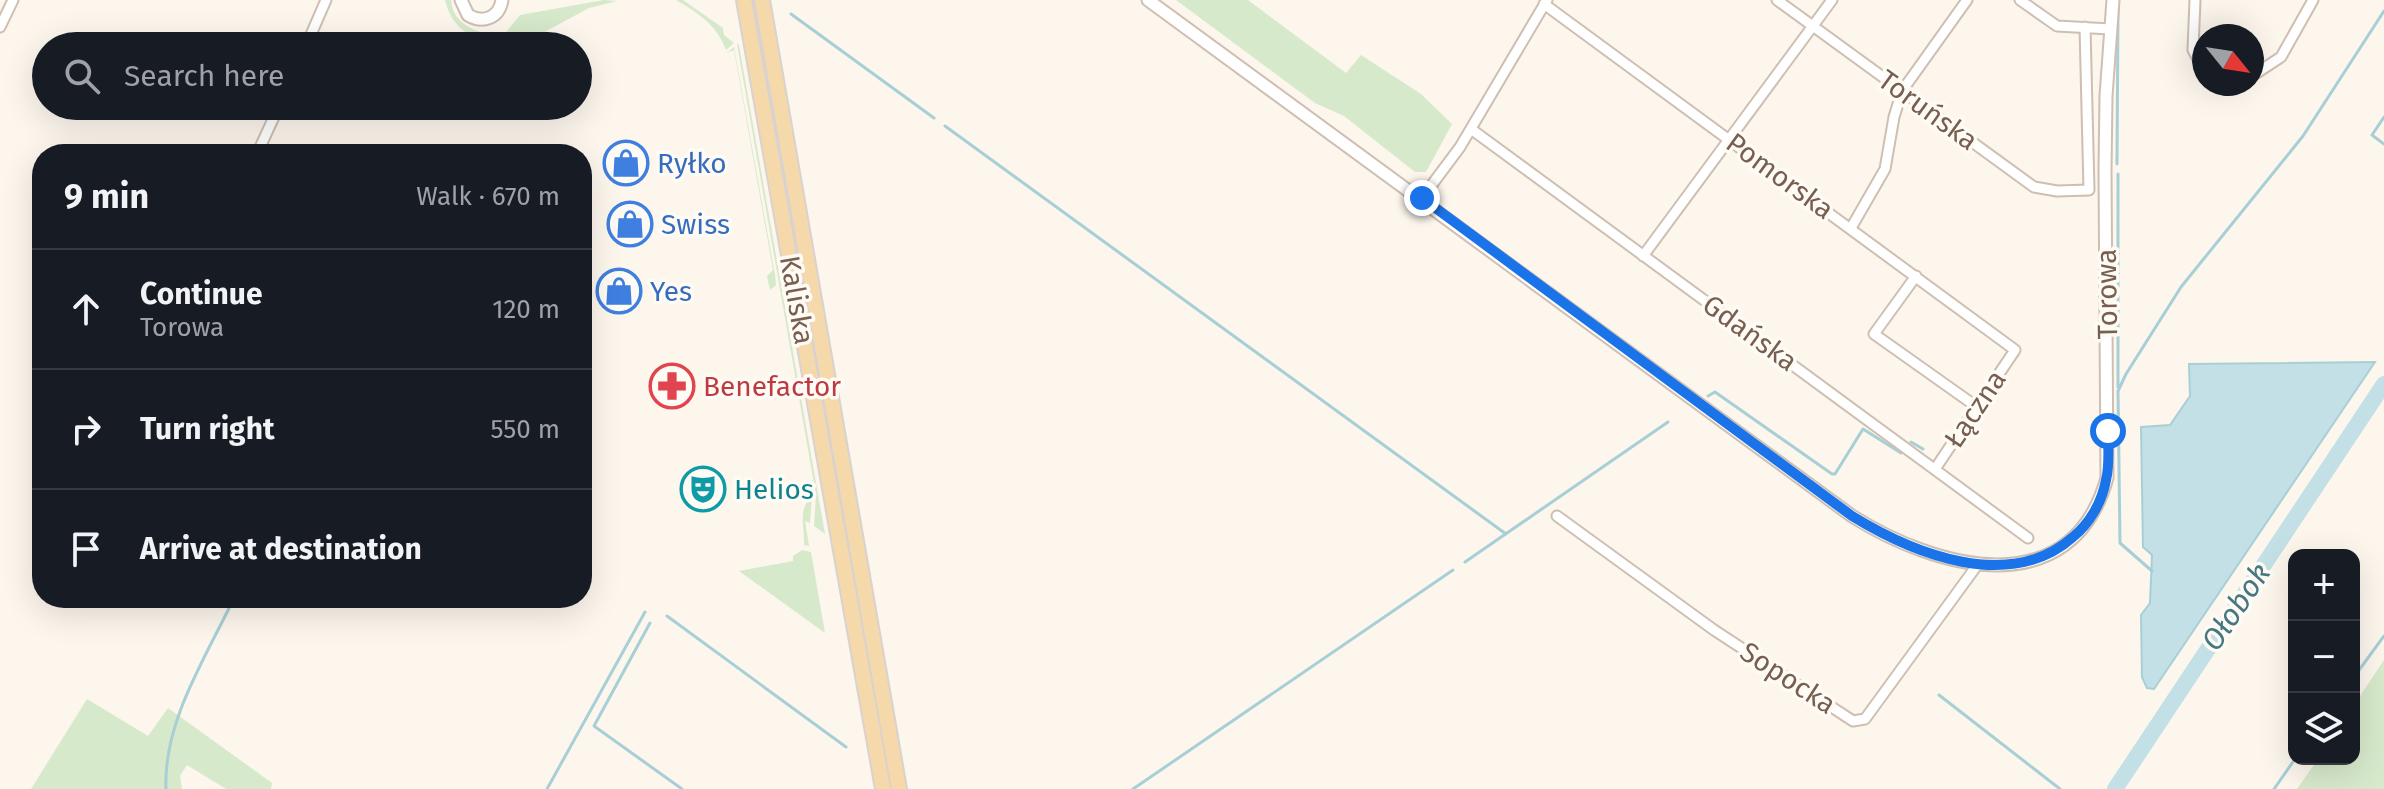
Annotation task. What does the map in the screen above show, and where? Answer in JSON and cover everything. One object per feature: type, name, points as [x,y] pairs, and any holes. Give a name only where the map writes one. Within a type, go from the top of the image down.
[{"type":"main road","name":"Kaliska","points":[[744,0],[883,789]]},
{"type":"main road","name":"Kaliska","points":[[762,0],[899,789]]},
{"type":"street","points":[[0,27],[13,0]]},
{"type":"street","points":[[312,32],[326,0]]},
{"type":"street","points":[[461,0],[468,15],[480,20],[493,16],[505,1]]},
{"type":"street","points":[[1148,0],[1852,516],[1914,547],[1978,564]]},
{"type":"street","name":"Toruńska","points":[[1777,0],[2034,187],[2057,191],[2089,190],[2085,27]]},
{"type":"street","points":[[1643,256],[1832,0]]},
{"type":"street","points":[[1851,228],[1885,169],[1902,91],[1967,0]]},
{"type":"street","points":[[2020,0],[2057,26],[2110,29]]},
{"type":"street","name":"Torowa","points":[[1978,564],[2004,566],[2039,559],[2065,545],[2086,524],[2107,478],[2105,169],[2113,0]]},
{"type":"street","points":[[2194,24],[2195,0]]},
{"type":"street","points":[[2264,68],[2281,57],[2313,0]]},
{"type":"street","points":[[1422,198],[1448,166],[1546,2]]},
{"type":"street","name":"Pomorska","points":[[1546,2],[2015,350]]},
{"type":"street","points":[[262,144],[273,120]]},
{"type":"street","name":"Gdańska","points":[[1471,129],[2028,538]]},
{"type":"street","points":[[1916,276],[1874,334],[1977,407]]},
{"type":"street","name":"Łączna","points":[[1935,469],[2015,350]]},
{"type":"street","name":"Sopocka","points":[[1557,516],[1714,630],[1853,721],[1865,719],[1978,564]]},
{"type":"green space","points":[[445,0],[451,0],[462,23],[481,32],[466,32],[450,15]]},
{"type":"green space","points":[[604,0],[617,1],[589,8],[545,32],[508,32],[520,15]]},
{"type":"green space","points":[[676,0],[683,0],[723,28],[724,35],[734,43],[726,50],[712,27]]},
{"type":"green space","points":[[1176,0],[1248,0],[1346,73],[1361,55],[1421,94],[1452,124],[1426,172],[1415,172],[1344,116],[1315,103]]},
{"type":"green space","points":[[737,44],[825,534],[814,526],[816,495]]},
{"type":"green space","points":[[734,47],[775,275],[776,285],[770,290],[767,276],[773,270],[734,50],[727,53]]},
{"type":"green space","points":[[812,496],[810,523],[805,521],[809,546],[804,545],[803,519],[807,501]]},
{"type":"green space","points":[[802,550],[811,552],[825,633],[739,571],[793,561],[793,556]]},
{"type":"green space","points":[[2384,660],[2384,789],[2297,789],[2314,765],[2360,765],[2360,696]]},
{"type":"green space","points":[[87,699],[148,736],[168,708],[272,783],[271,789],[226,789],[187,765],[180,776],[182,789],[31,789]]},
{"type":"water","points":[[2375,362],[2154,689],[2147,688],[2142,677],[2141,615],[2150,603],[2152,555],[2143,547],[2141,427],[2170,425],[2190,396],[2189,364]]},
{"type":"waterway","points":[[2117,164],[2118,8]]},
{"type":"waterway","points":[[2152,571],[2120,543],[2118,391],[2181,287],[2303,136],[2384,11]]},
{"type":"waterway","points":[[791,14],[934,118]]},
{"type":"waterway","points":[[2384,117],[2372,135],[2384,144]]},
{"type":"waterway","points":[[945,126],[1506,534]]},
{"type":"waterway","points":[[2118,174],[2118,387]]},
{"type":"waterway","name":"Ołobok","points":[[2115,789],[2384,384]]},
{"type":"waterway","points":[[1708,396],[1715,392],[1832,474],[1835,474],[1863,429],[1901,453]]},
{"type":"waterway","points":[[1465,562],[1668,422]]},
{"type":"waterway","points":[[1911,442],[1923,449]]},
{"type":"waterway","points":[[1133,789],[1453,570]]},
{"type":"waterway","points":[[166,789],[171,739],[179,715],[188,690],[229,608]]},
{"type":"waterway","points":[[547,789],[645,612]]},
{"type":"waterway","points":[[667,616],[846,747]]},
{"type":"waterway","points":[[650,623],[594,726],[682,789]]},
{"type":"waterway","points":[[2360,669],[2384,636]]},
{"type":"waterway","points":[[1939,695],[2060,789]]},
{"type":"waterway","points":[[2274,789],[2291,765]]},
{"type":"place","name":"Ryłko","points":[[626,163]]},
{"type":"place","name":"Swiss","points":[[630,224]]},
{"type":"place","name":"Yes","points":[[619,291]]},
{"type":"place","name":"Benefactor","points":[[672,386]]},
{"type":"place","name":"Helios","points":[[703,489]]},
{"type":"route","points":[[1422,198],[1852,516],[1897,540],[1934,554],[1978,564],[2004,566],[2039,559],[2065,545],[2086,524],[2102,494],[2109,457],[2108,431]]}]
